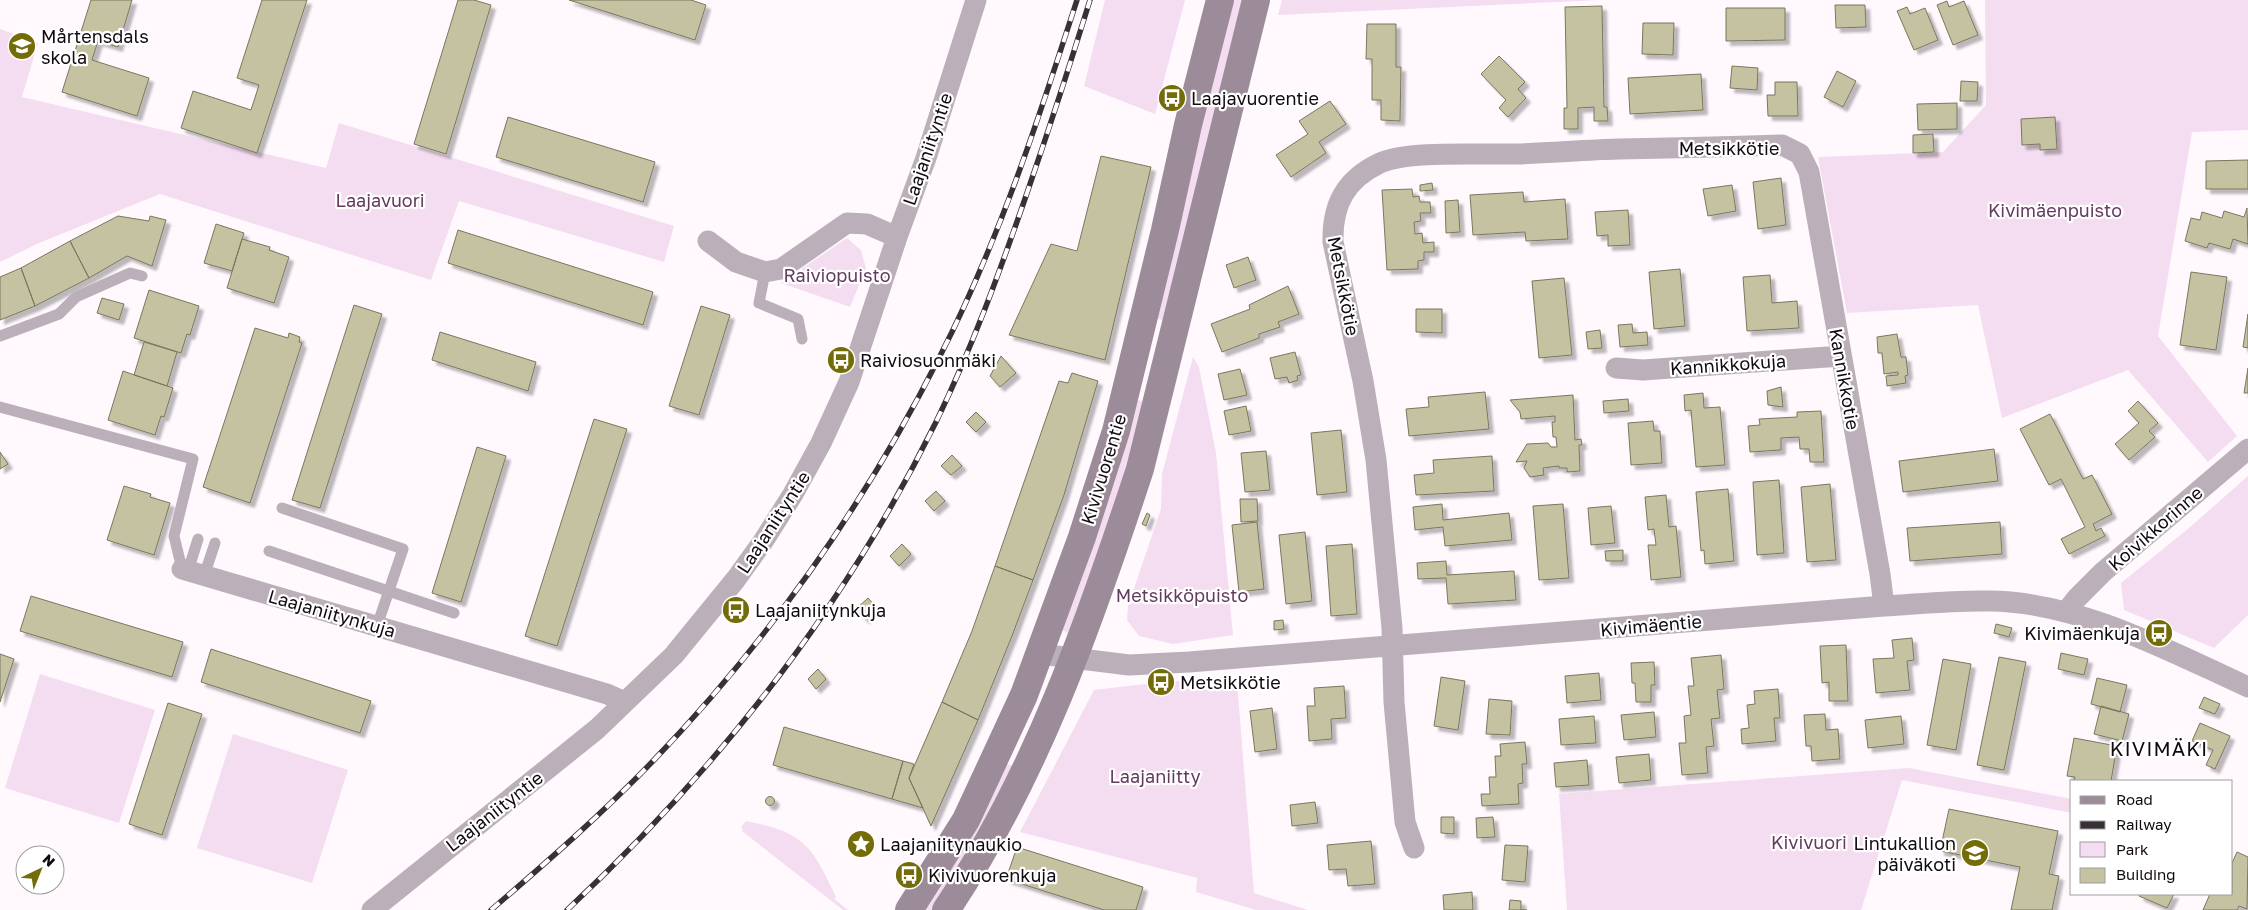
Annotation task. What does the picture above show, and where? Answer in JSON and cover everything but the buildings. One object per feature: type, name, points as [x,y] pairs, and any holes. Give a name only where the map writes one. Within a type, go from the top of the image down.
[{"type":"street","name":"Laajaniityntie","points":[[372,910],[597,729],[674,654],[736,579],[794,494],[821,444],[849,382],[897,237],[926,158],[976,0]]},
{"type":"street","name":"Kivivuorentie","points":[[909,910],[966,820],[1024,696],[1082,537],[1116,431],[1165,230],[1188,125],[1220,0]]},
{"type":"street","name":"Kivivuorentie","points":[[946,910],[991,839],[1006,810],[1073,658],[1140,469],[1256,0]]},
{"type":"street","name":"Metsikkötie","points":[[1414,848],[1405,822],[1392,628],[1374,451],[1363,380],[1334,242],[1333,224],[1343,193],[1355,179],[1368,169],[1382,162],[1400,157],[1782,145],[1800,154]]},
{"type":"street","name":"Kannikkotie","points":[[1800,154],[1809,172],[1880,574],[1884,606]]},
{"type":"street","points":[[708,241],[736,262],[764,272],[780,269],[847,223],[866,224],[897,237]]},
{"type":"street","name":"Kannikkokuja","points":[[1616,368],[1643,370],[1841,356]]},
{"type":"street","name":"Koivikkorinne","points":[[2066,612],[2103,572],[2248,449]]},
{"type":"street","name":"Laajaniitynkuja","points":[[191,572],[607,694],[625,702]]},
{"type":"street","name":"Kivimäentie","points":[[1040,654],[1129,664],[1159,664],[1884,606],[1992,600],[2066,612],[2135,636],[2248,687]]},
{"type":"lane","points":[[764,272],[759,303],[798,319],[802,340]]},
{"type":"lane","points":[[0,336],[59,314],[76,297],[130,273],[142,276]]},
{"type":"lane","points":[[0,407],[193,459],[174,536],[191,572]]},
{"type":"lane","points":[[282,508],[403,549],[377,626]]},
{"type":"lane","points":[[191,572],[198,539]]},
{"type":"lane","points":[[191,572],[216,543]]},
{"type":"lane","points":[[268,551],[454,613]]},
{"type":"green space","points":[[1105,0],[1185,0],[1155,114],[1084,86]]},
{"type":"green space","points":[[1231,0],[1245,0],[1166,321],[1155,318]]},
{"type":"green space","points":[[1282,0],[1599,0],[1278,15]]},
{"type":"green space","name":"Kivimäenpuisto","points":[[1985,0],[2248,0],[2248,130],[2192,132],[2158,336],[2237,436],[2208,462],[2128,370],[2002,418],[1978,305],[1847,313],[1818,157],[1943,152],[1986,105]]},
{"type":"green space","name":"Laajavuori","points":[[0,29],[38,43],[22,97],[326,168],[339,123],[674,226],[664,262],[459,201],[431,280],[160,194],[39,243],[0,262]]},
{"type":"green space","name":"Raiviopuisto","points":[[847,238],[861,250],[866,268],[850,307],[781,283]]},
{"type":"green space","name":"Metsikköpuisto","points":[[1193,357],[1199,367],[1216,453],[1233,635],[1173,644],[1139,636],[1127,620],[1128,606],[1161,509],[1162,474]]},
{"type":"green space","points":[[1136,400],[1143,401],[1121,491],[1067,633],[1060,628]]},
{"type":"green space","points":[[2248,476],[2248,615],[2214,648],[2124,610],[2121,583],[2189,528]]},
{"type":"green space","points":[[40,674],[155,710],[119,823],[5,788]]},
{"type":"green space","name":"Laajaniitty","points":[[1177,681],[1237,682],[1254,893],[1308,910],[1256,910],[1196,892],[1197,878],[1020,832],[1094,690],[1146,684],[1153,687],[1161,687]]},
{"type":"green space","points":[[233,734],[348,770],[312,883],[197,848]]},
{"type":"green space","points":[[1005,764],[1011,765],[1013,768],[1012,775],[933,910],[921,910]]},
{"type":"green space","name":"Kivivuori","points":[[1909,768],[2070,799],[2070,813],[1902,780],[1861,910],[1567,910],[1559,794]]},
{"type":"green space","points":[[746,821],[781,830],[803,844],[812,853],[828,879],[836,897],[834,899],[848,910],[843,910],[742,831],[741,827]]},
{"type":"railway","points":[[491,910],[615,799],[696,714],[737,667],[775,618],[847,517],[911,411],[961,313],[999,226],[1016,181],[1077,0]]},
{"type":"railway","points":[[567,910],[675,801],[726,743],[774,683],[819,621],[861,557],[900,490],[936,422],[962,366],[985,309],[1035,169],[1090,0]]},
{"type":"place","name":"Mårtensdals skola","points":[[22,46]]},
{"type":"place","name":"Laajavuorentie","points":[[1172,98]]},
{"type":"place","name":"Raiviosuonmäki","points":[[841,360]]},
{"type":"place","name":"Laajaniitynkuja","points":[[736,610]]},
{"type":"place","name":"Kivimäenkuja","points":[[2159,633]]},
{"type":"place","name":"Metsikkötie","points":[[1161,682]]},
{"type":"place","name":"Laajaniitynaukio","points":[[861,844]]},
{"type":"place","name":"Lintukallion päiväkoti","points":[[1975,853]]},
{"type":"place","name":"Kivivuorenkuja","points":[[909,875]]},
{"type":"district","name":"KIVIMÄKI","points":[[2159,748]]}]
